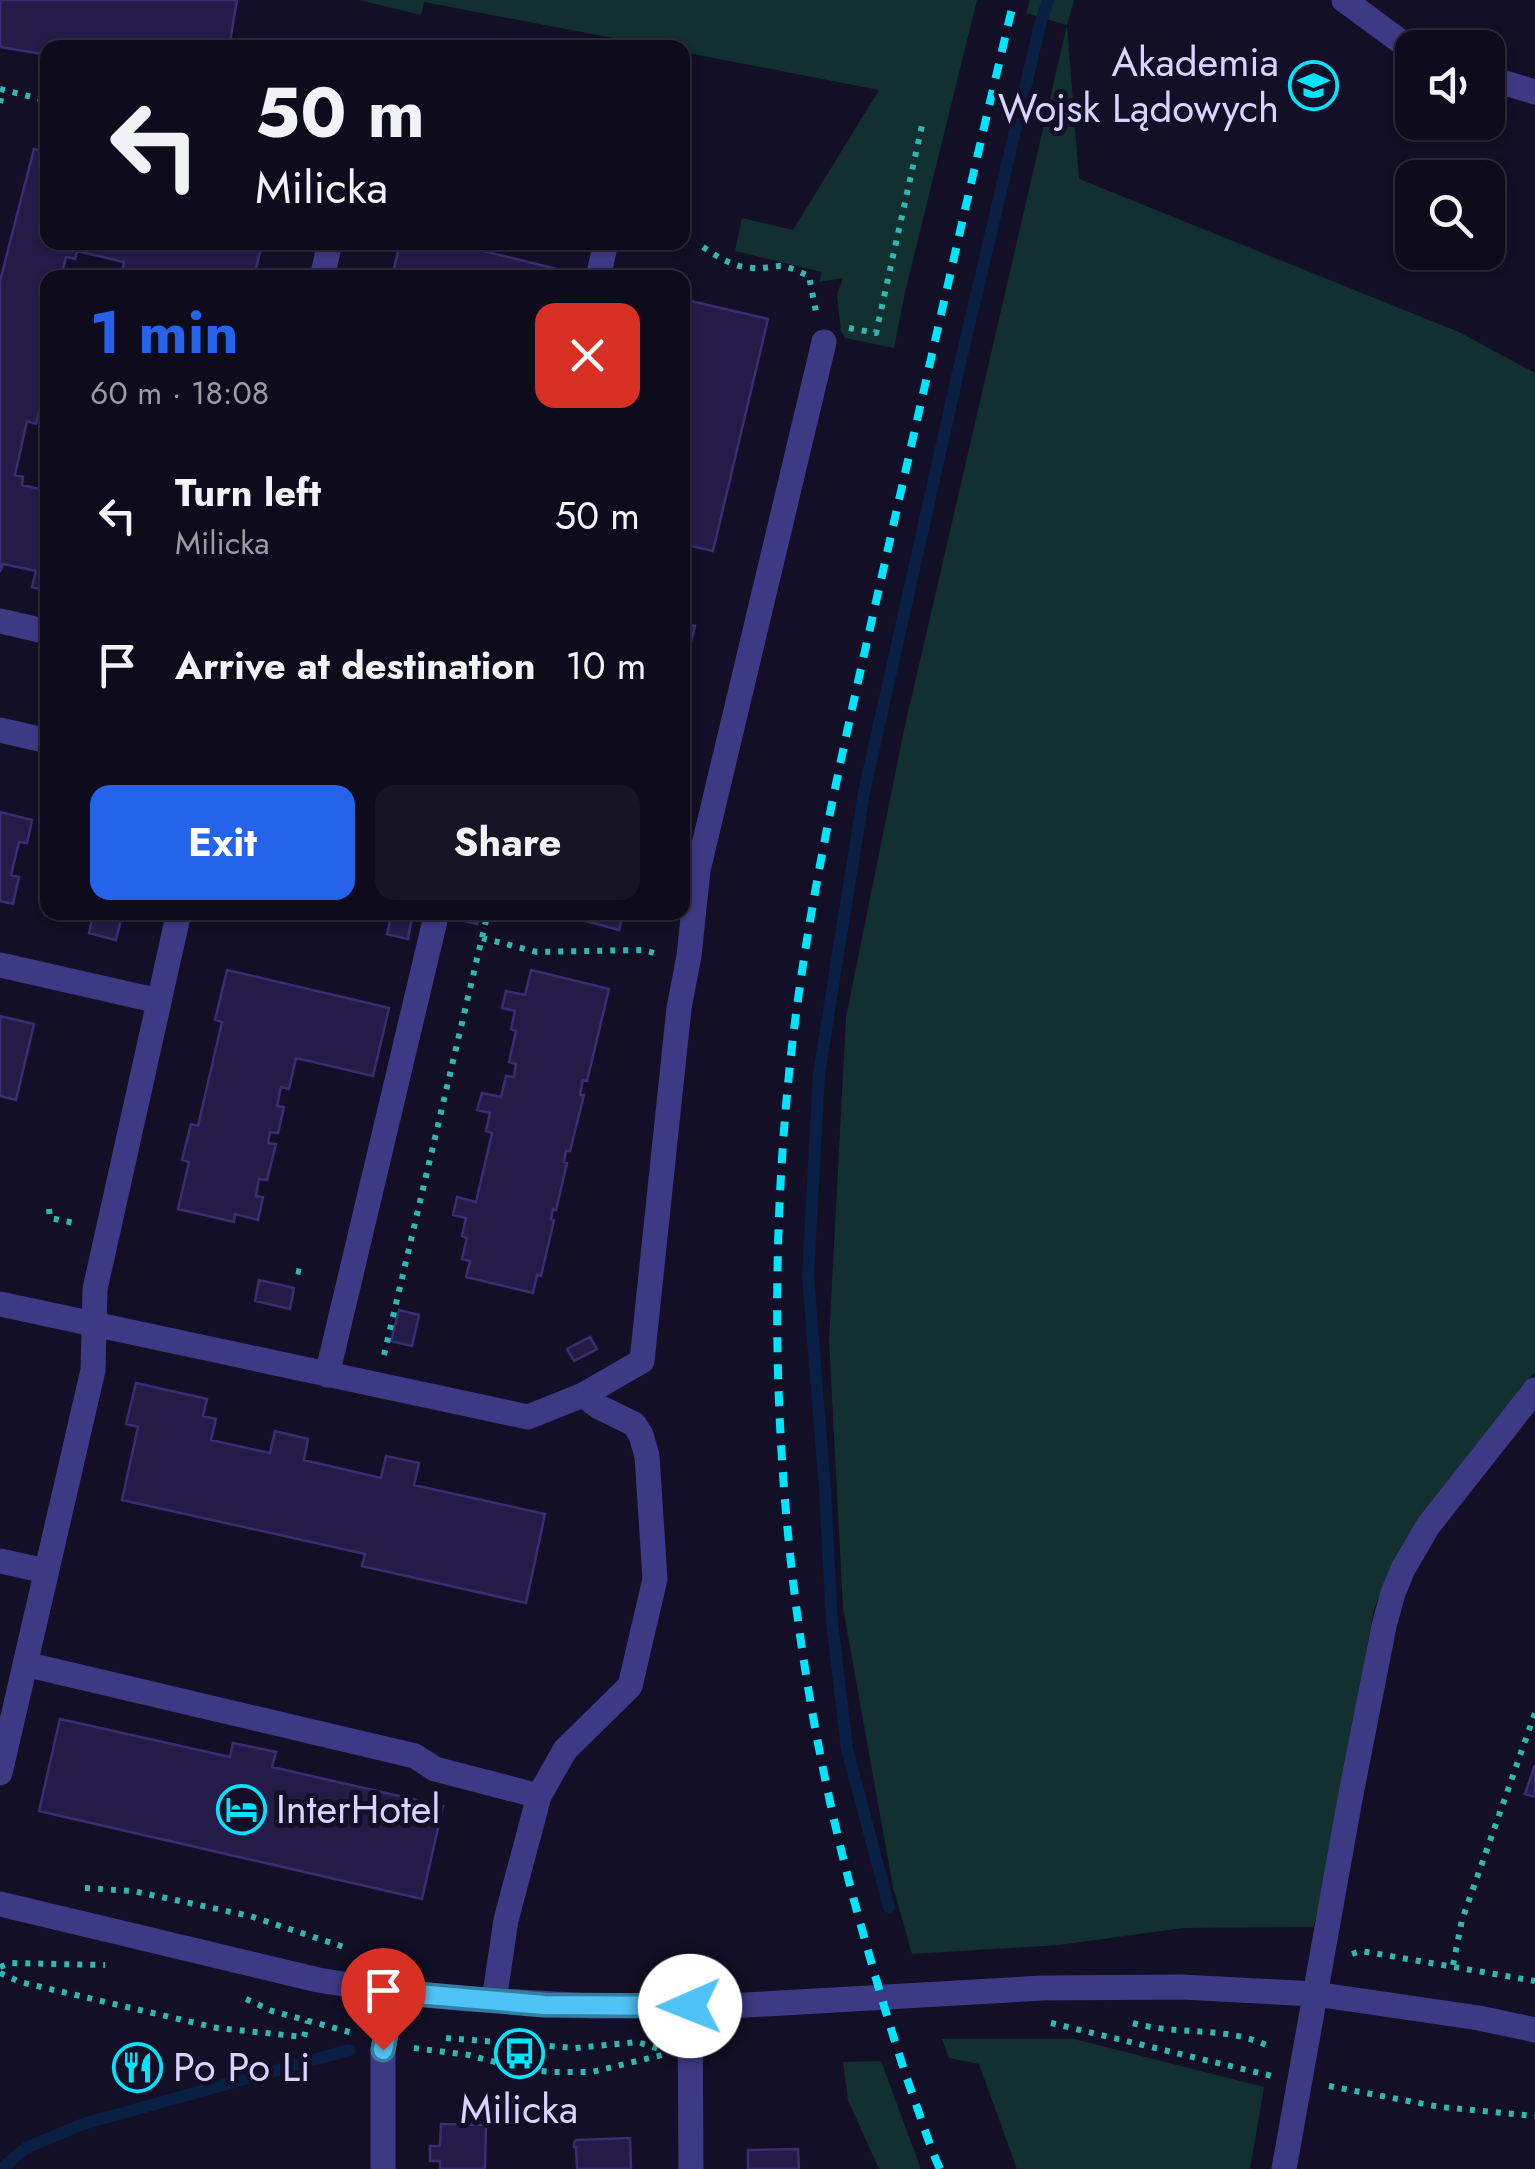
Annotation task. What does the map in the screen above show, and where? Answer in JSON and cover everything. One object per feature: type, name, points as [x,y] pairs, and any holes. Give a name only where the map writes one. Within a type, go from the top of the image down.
[{"type":"street","points":[[1344,0],[1395,38]]},
{"type":"street","points":[[1505,83],[1535,92]]},
{"type":"street","points":[[0,1304],[528,1417],[583,1395],[642,1362],[698,870],[821,332]]},
{"type":"street","points":[[0,621],[40,630]]},
{"type":"street","points":[[0,730],[40,738]]},
{"type":"street","points":[[0,1773],[93,1370],[96,1289],[177,920]]},
{"type":"street","points":[[326,1375],[434,920]]},
{"type":"street","points":[[0,965],[159,1001]]},
{"type":"street","points":[[1284,2169],[1369,1703],[1393,1593],[1428,1526],[1535,1390]]},
{"type":"street","points":[[494,2001],[506,1920],[539,1796],[564,1750],[630,1686],[655,1579],[647,1456],[641,1435],[634,1424],[598,1408],[583,1395]]},
{"type":"street","points":[[0,1561],[46,1571]]},
{"type":"street","points":[[25,1664],[415,1756],[435,1768],[539,1796]]},
{"type":"street","points":[[0,1904],[318,1980],[494,2001],[690,2006],[1043,1988],[1182,1987],[1316,1994],[1535,2030]]},
{"type":"street","points":[[382,2169],[383,2050],[394,1992]]},
{"type":"street","points":[[690,2006],[691,2169]]},
{"type":"path","points":[[0,103],[2,90],[40,99]]},
{"type":"path","points":[[703,247],[731,263],[756,269],[786,266],[810,273],[821,332],[876,333],[923,122]]},
{"type":"path","points":[[377,1385],[486,920]]},
{"type":"path","points":[[482,938],[538,952],[643,950],[662,955]]},
{"type":"path","points":[[49,1209],[50,1218],[85,1225]]},
{"type":"path","points":[[1453,1966],[1462,1920],[1535,1713]]},
{"type":"path","points":[[80,1888],[133,1891],[250,1916],[359,1951]]},
{"type":"path","points":[[122,1966],[11,1963],[0,1970],[20,1982],[217,2028],[304,2037],[311,2010]]},
{"type":"path","points":[[240,1996],[272,2011],[360,2035]]},
{"type":"path","points":[[1064,2015],[1046,2021],[1279,2077]]},
{"type":"path","points":[[1130,2022],[1245,2038],[1270,2045],[1276,2056]]},
{"type":"path","points":[[403,2046],[553,2072],[592,2072],[670,2056],[638,2042],[574,2048],[446,2038]]},
{"type":"path","points":[[1321,2085],[1440,2107],[1535,2116]]},
{"type":"green space","points":[[359,0],[977,0],[894,348],[845,338],[837,294],[843,278],[819,282],[822,272],[735,251],[742,218],[793,230],[879,90],[690,53],[690,40],[623,40],[424,2],[421,15]]},
{"type":"green space","points":[[1030,0],[1074,0],[1067,25],[1026,13]]},
{"type":"green space","points":[[1067,25],[1079,179],[1459,332],[1535,373],[1535,1372],[1406,1539],[1374,1609],[1313,1927],[1183,1928],[1059,1945],[912,1954],[893,1887],[843,1608],[829,1340],[846,1017],[904,730]]},
{"type":"green space","points":[[942,2039],[1074,2039],[1264,2087],[1250,2169],[1017,2169],[979,2064],[949,2058]]},
{"type":"green space","points":[[881,2061],[921,2169],[879,2169],[848,2100],[843,2062]]},
{"type":"building","points":[[0,0],[237,0],[230,40],[40,40],[40,54],[0,47]]},
{"type":"building","points":[[34,149],[40,150],[40,250],[260,250],[256,270],[122,270],[124,262],[77,251],[75,259],[66,257],[63,270],[40,270],[40,408],[36,424],[27,421],[15,475],[23,477],[22,485],[40,489],[40,589],[32,587],[36,571],[3,564],[0,572],[0,281]]},
{"type":"building","points":[[398,250],[479,250],[557,269],[557,270],[394,270]]},
{"type":"building","points":[[690,301],[768,319],[713,551],[691,546]]},
{"type":"building","points":[[0,812],[32,820],[27,843],[19,842],[11,875],[19,877],[13,904],[0,901]]},
{"type":"building","points":[[92,920],[121,920],[116,940],[89,933]]},
{"type":"building","points":[[390,920],[412,920],[408,939],[387,934]]},
{"type":"building","points":[[582,920],[621,920],[619,930]]},
{"type":"building","points":[[227,970],[389,1008],[373,1076],[296,1058],[289,1089],[281,1087],[277,1106],[284,1107],[278,1133],[270,1132],[268,1143],[276,1144],[267,1180],[259,1179],[256,1196],[263,1197],[258,1220],[235,1214],[234,1222],[178,1209],[189,1162],[182,1160],[191,1124],[198,1126],[222,1022],[215,1020]]},
{"type":"building","points":[[531,970],[609,989],[587,1081],[583,1080],[580,1095],[584,1095],[570,1151],[566,1151],[567,1163],[556,1210],[553,1209],[541,1276],[537,1275],[533,1293],[466,1277],[470,1261],[462,1259],[467,1238],[462,1236],[466,1218],[453,1215],[457,1197],[476,1202],[492,1133],[486,1131],[490,1113],[477,1110],[482,1093],[501,1097],[506,1076],[514,1077],[516,1064],[509,1062],[516,1031],[511,1029],[515,1011],[502,1008],[506,991],[525,995]]},
{"type":"building","points":[[0,1016],[34,1024],[16,1100],[0,1096]]},
{"type":"building","points":[[259,1280],[294,1288],[290,1309],[255,1301]]},
{"type":"building","points":[[399,1310],[419,1315],[412,1346],[391,1341]]},
{"type":"building","points":[[590,1337],[597,1349],[574,1361],[567,1349]]},
{"type":"building","points":[[136,1383],[207,1399],[203,1416],[216,1419],[211,1440],[270,1453],[275,1431],[308,1439],[304,1460],[381,1478],[386,1456],[419,1463],[414,1485],[545,1514],[526,1603],[362,1566],[365,1554],[122,1500],[138,1427],[126,1424]]},
{"type":"building","name":"InterHotel","points":[[60,1719],[230,1757],[233,1743],[276,1752],[272,1767],[443,1806],[422,1899],[39,1811]]},
{"type":"building","points":[[1535,1765],[1535,1797],[1525,1794]]},
{"type":"building","points":[[441,2124],[486,2125],[485,2169],[440,2169],[440,2161],[430,2161],[430,2146],[440,2146]]},
{"type":"building","points":[[630,2138],[631,2169],[577,2169],[576,2140]]},
{"type":"building","points":[[798,2149],[799,2169],[748,2169],[748,2150]]},
{"type":"waterway","points":[[889,1907],[847,1749],[832,1622],[808,1276],[819,1073],[864,792],[959,368],[1048,0]]},
{"type":"waterway","points":[[1,2169],[26,2148],[83,2124],[349,2050]]},
{"type":"railway","points":[[940,2169],[897,2049],[855,1904],[809,1696],[784,1483],[778,1269],[791,1055],[821,857],[1014,0]]},
{"type":"place","name":"Akademia Wojsk Lądowych","points":[[1314,85]]},
{"type":"place","name":"InterHotel","points":[[241,1809]]},
{"type":"place","name":"Milicka","points":[[519,2054]]},
{"type":"place","name":"Po Po Li","points":[[138,2067]]},
{"type":"route","points":[[383,2050],[394,1992],[544,2005],[690,2006]]}]
